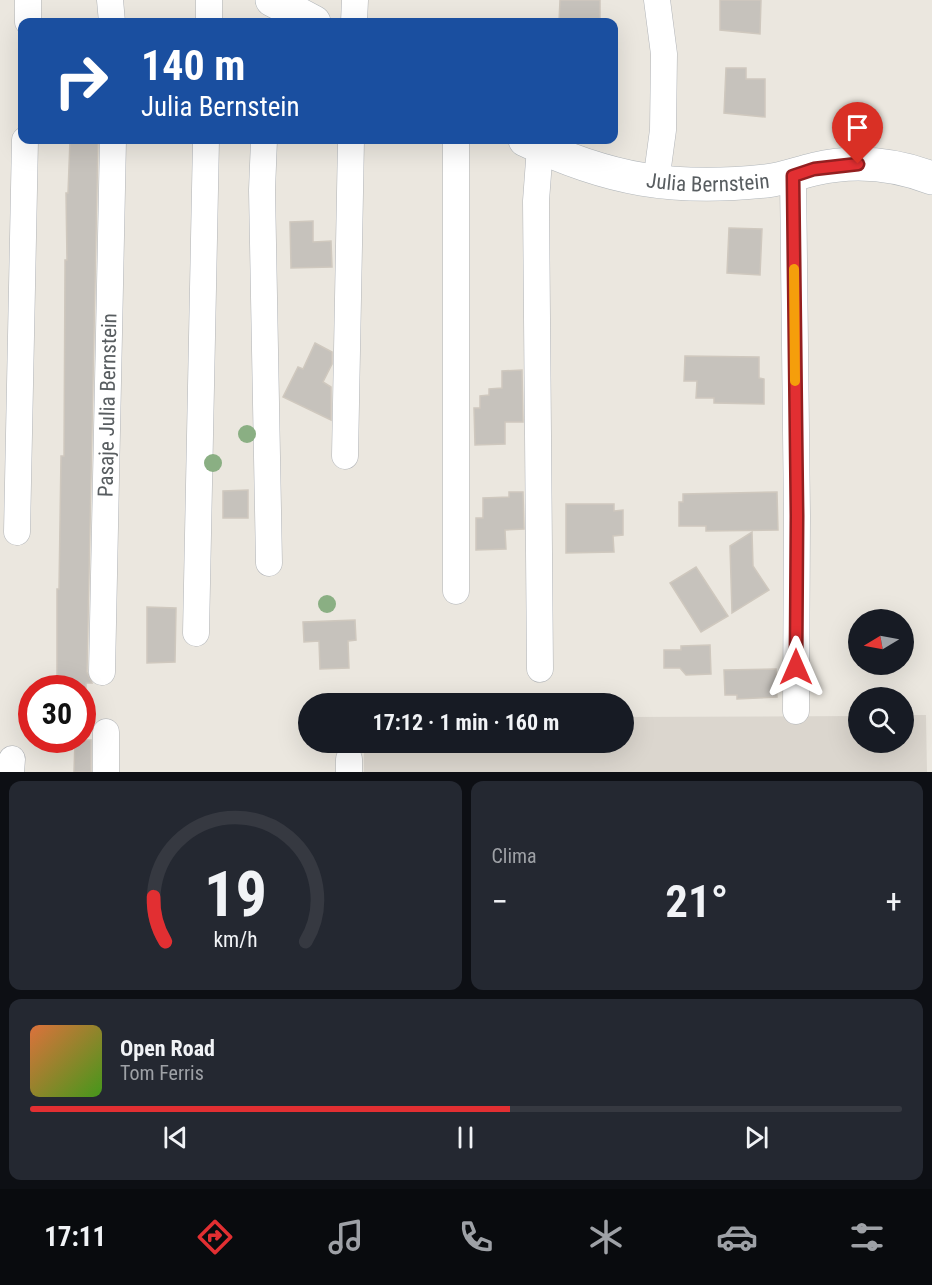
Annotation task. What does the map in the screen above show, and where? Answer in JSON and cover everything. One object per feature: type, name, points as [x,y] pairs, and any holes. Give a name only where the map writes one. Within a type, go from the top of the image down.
[{"type":"street","points":[[28,0],[28,18]]},
{"type":"street","points":[[110,0],[112,18]]},
{"type":"street","points":[[209,0],[209,18]]},
{"type":"street","points":[[270,18],[272,0],[306,18]]},
{"type":"street","points":[[354,18],[355,0]]},
{"type":"street","points":[[656,182],[663,130],[664,54],[657,0]]},
{"type":"street","points":[[17,532],[26,144]]},
{"type":"street","name":"Pasaje Julia Bernstein","points":[[102,672],[113,144]]},
{"type":"street","points":[[196,633],[206,144]]},
{"type":"street","points":[[264,144],[262,190],[269,563]]},
{"type":"street","points":[[345,456],[351,144]]},
{"type":"street","points":[[456,144],[456,591]]},
{"type":"street","points":[[532,144],[536,213],[540,669]]},
{"type":"street","name":"Julia Bernstein","points":[[534,144],[598,170],[656,182],[744,183],[793,176],[814,169],[858,164],[902,169],[932,178]]},
{"type":"street","points":[[793,176],[797,516],[796,711]]},
{"type":"street","points":[[106,732],[106,772]]},
{"type":"shaded area","points":[[914,715],[926,715],[927,772],[364,772],[364,753],[634,753],[634,717],[848,716],[848,753],[914,753]]},
{"type":"building","points":[[560,0],[600,0],[600,18],[559,18]]},
{"type":"building","points":[[720,0],[761,0],[760,34],[720,30]]},
{"type":"building","points":[[726,68],[746,68],[746,79],[765,79],[765,117],[724,113]]},
{"type":"building","points":[[70,144],[98,144],[88,675],[57,675],[61,456],[64,456],[66,193],[68,193]]},
{"type":"building","points":[[313,221],[313,242],[331,241],[332,267],[291,268],[290,222]]},
{"type":"building","points":[[729,228],[762,229],[760,275],[727,273]]},
{"type":"building","points":[[315,343],[332,352],[332,364],[323,382],[331,387],[331,420],[283,397],[298,367],[303,369]]},
{"type":"building","points":[[685,356],[759,357],[759,378],[764,379],[764,404],[714,403],[714,398],[696,398],[697,381],[684,381]]},
{"type":"building","points":[[522,370],[523,422],[505,422],[505,444],[475,445],[474,408],[480,408],[480,396],[489,395],[489,389],[502,388],[502,371]]},
{"type":"building","points":[[248,490],[248,518],[223,518],[223,491]]},
{"type":"building","points":[[509,492],[523,492],[524,529],[505,530],[506,549],[476,550],[476,518],[483,518],[483,498],[509,497]]},
{"type":"building","points":[[777,492],[778,530],[706,531],[706,526],[679,526],[679,502],[683,502],[683,494]]},
{"type":"building","points":[[566,504],[614,504],[614,511],[623,510],[623,535],[613,536],[614,552],[566,553]]},
{"type":"building","points":[[752,532],[753,566],[769,590],[732,613],[730,546]]},
{"type":"building","points":[[696,567],[728,616],[701,632],[670,583]]},
{"type":"building","points":[[147,607],[176,608],[175,662],[147,663]]},
{"type":"building","points":[[355,620],[356,640],[348,641],[349,668],[320,669],[319,641],[304,642],[303,622]]},
{"type":"building","points":[[710,645],[711,674],[686,675],[680,668],[664,668],[664,650],[681,650],[681,646]]},
{"type":"building","points":[[776,669],[777,697],[737,699],[737,695],[725,695],[724,670]]},
{"type":"building","points":[[75,753],[91,753],[91,772],[74,772]]},
{"type":"slow traffic","points":[[794,269],[795,381]]},
{"type":"route","points":[[796,667],[797,516],[793,176],[814,169],[858,164]]}]
